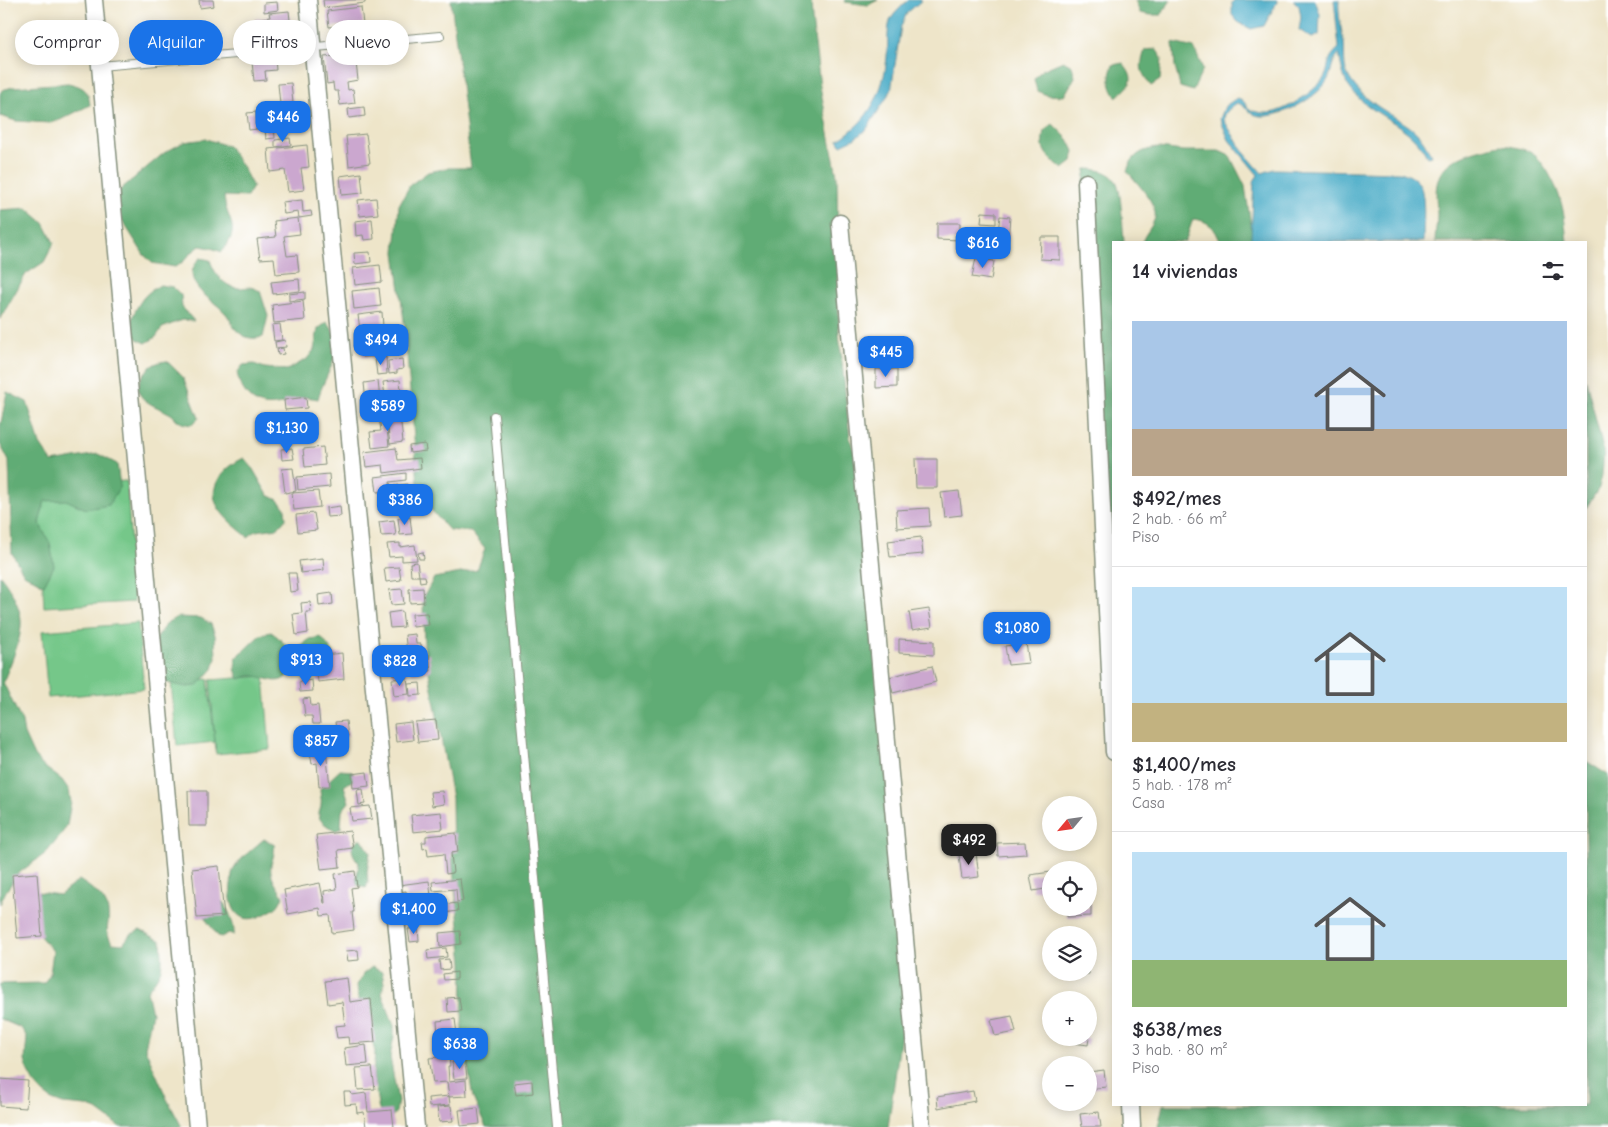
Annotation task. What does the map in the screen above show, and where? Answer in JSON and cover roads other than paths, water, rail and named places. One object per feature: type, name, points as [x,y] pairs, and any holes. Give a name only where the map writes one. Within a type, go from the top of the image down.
[{"type":"street","points":[[94,0],[197,1127]]},
{"type":"street","points":[[308,0],[310,20]]},
{"type":"street","points":[[314,65],[416,1127]]},
{"type":"street","points":[[1086,182],[1112,711]]},
{"type":"street","points":[[840,223],[922,1127]]},
{"type":"street","points":[[1131,1106],[1132,1127]]},
{"type":"lane","points":[[316,48],[440,36]]},
{"type":"lane","points":[[100,66],[233,55]]},
{"type":"lane","points":[[494,416],[557,1127]]},
{"type":"water","points":[[908,0],[922,0],[907,13],[901,26],[891,91],[866,130],[854,139],[841,145],[838,140],[858,124],[873,104],[885,69],[890,21]]},
{"type":"water","points":[[1234,0],[1278,0],[1264,26],[1251,29],[1238,22],[1232,15],[1232,3]]},
{"type":"water","points":[[1293,0],[1315,0],[1320,14],[1319,35],[1312,38],[1299,30],[1301,17],[1299,6]]},
{"type":"water","points":[[1334,0],[1339,0],[1345,66],[1350,80],[1366,97],[1418,134],[1431,156],[1427,157],[1420,145],[1411,136],[1358,97],[1345,80],[1339,54],[1334,61],[1327,81],[1322,88],[1306,101],[1287,111],[1268,116],[1253,114],[1237,103],[1226,112],[1224,120],[1242,150],[1262,173],[1274,169],[1400,172],[1412,177],[1420,185],[1422,191],[1424,205],[1423,241],[1252,241],[1251,238],[1254,181],[1258,175],[1229,140],[1220,119],[1225,106],[1237,98],[1242,100],[1253,111],[1263,113],[1281,110],[1289,106],[1320,83],[1326,74],[1331,56],[1339,48]]}]
